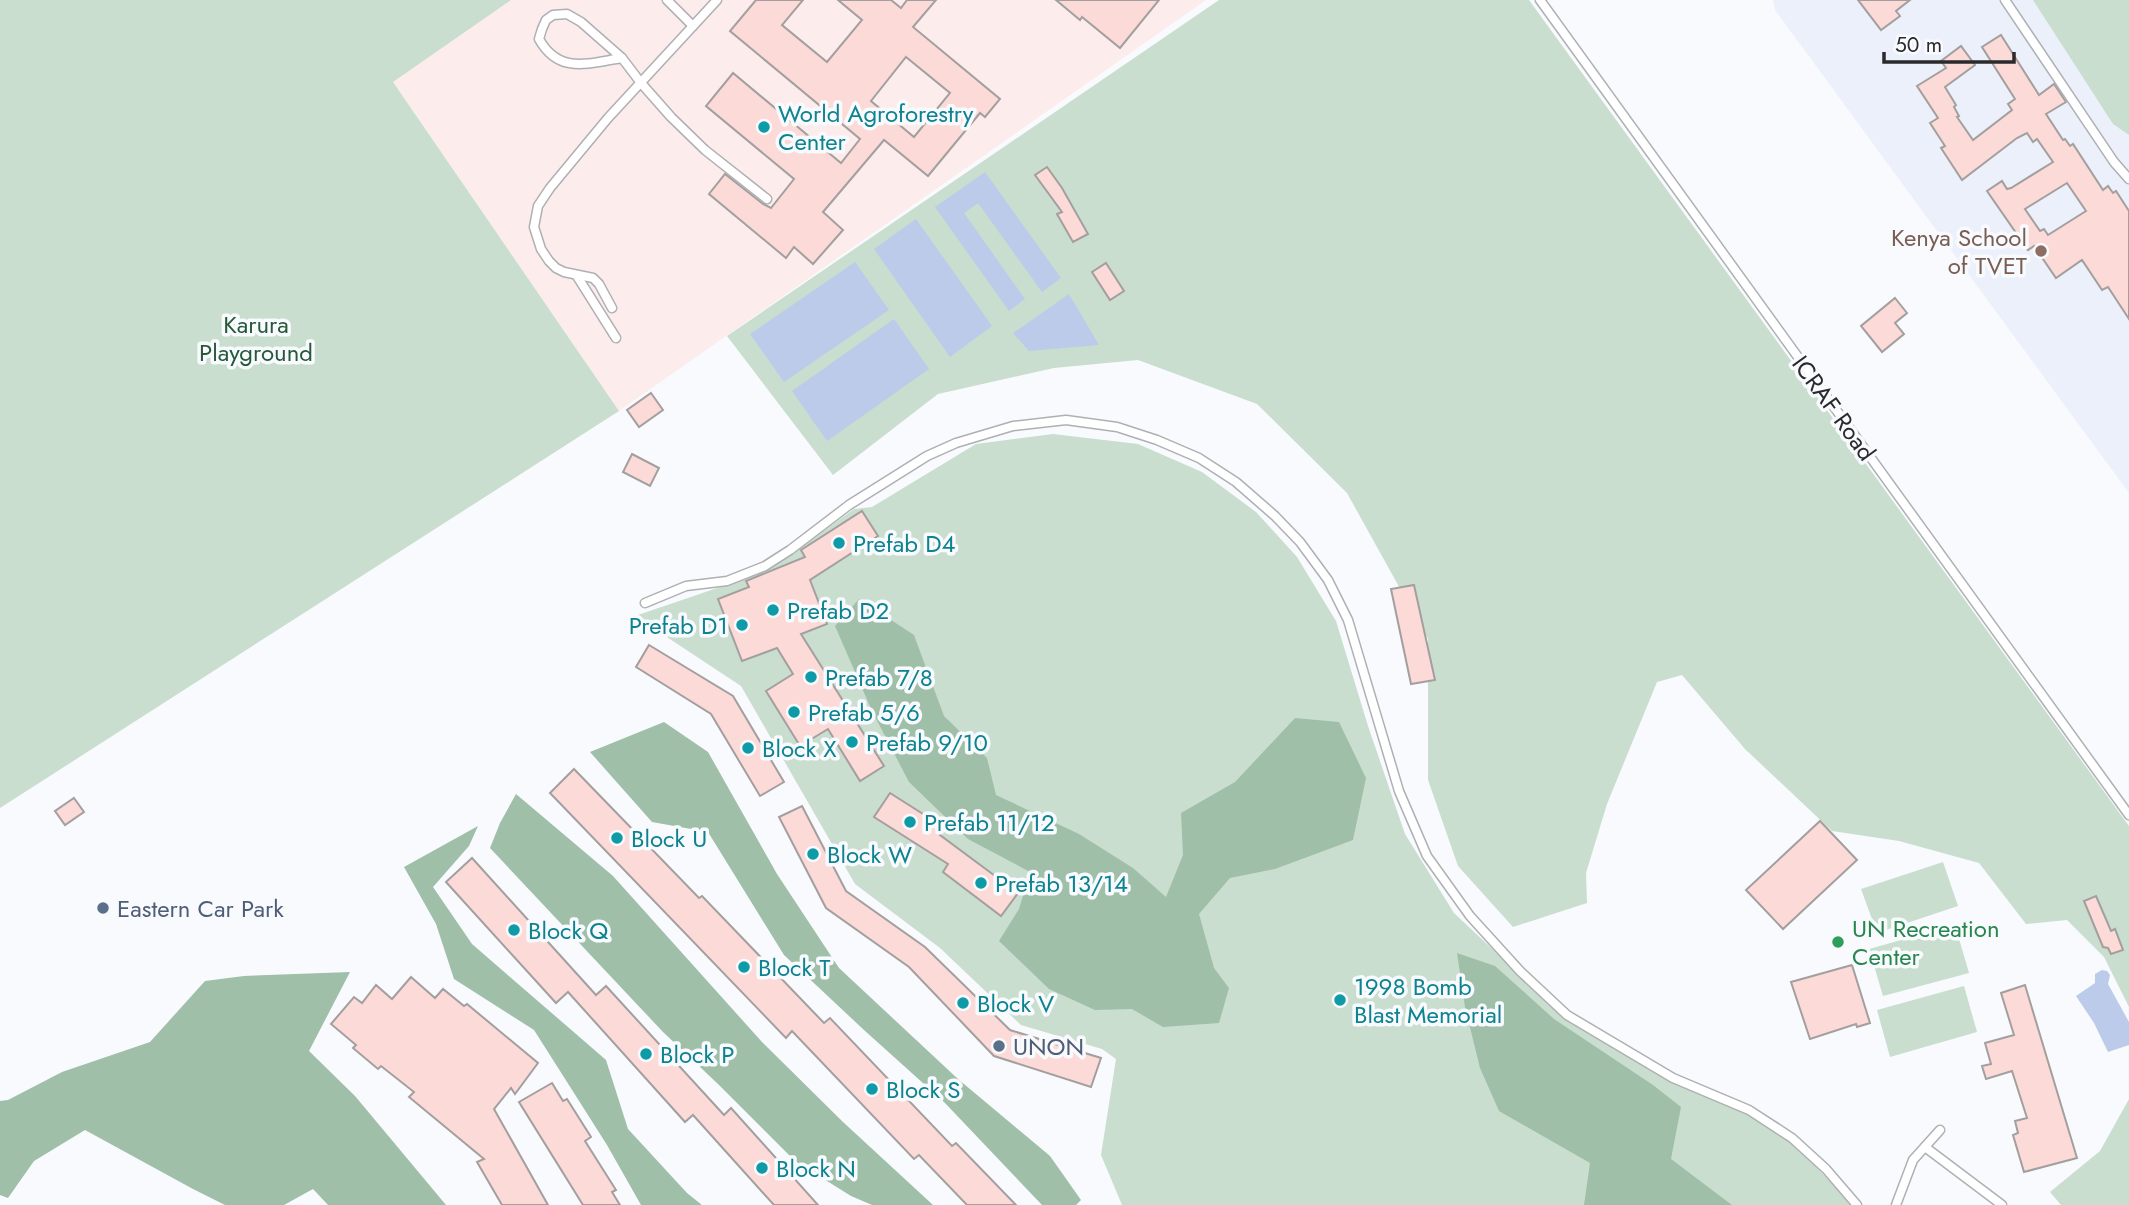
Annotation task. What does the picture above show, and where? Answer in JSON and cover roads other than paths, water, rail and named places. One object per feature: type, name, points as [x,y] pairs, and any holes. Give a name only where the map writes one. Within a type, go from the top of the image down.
[{"type":"lane","points":[[667,0],[693,26]]},
{"type":"lane","points":[[612,308],[593,278],[577,276],[556,268],[541,249],[534,227],[538,206],[608,118],[717,0]]},
{"type":"lane","name":"ICRAF Road","points":[[1540,0],[2129,815]]},
{"type":"lane","points":[[2005,0],[2114,162],[2129,178]]},
{"type":"lane","points":[[622,58],[582,65],[562,62],[553,58],[539,39],[547,20],[553,15],[567,14],[581,22],[622,58],[640,83],[705,150],[767,199]]},
{"type":"lane","points":[[577,276],[616,338]]},
{"type":"lane","points":[[645,603],[686,586],[727,581],[765,566],[849,505],[927,456],[956,443],[1013,426],[1066,420],[1116,428],[1157,440],[1199,458],[1236,482],[1275,516],[1300,542],[1328,580],[1348,620],[1399,791],[1427,856],[1470,916],[1520,971],[1567,1015],[1674,1078],[1749,1110],[1792,1138],[1826,1169],[1857,1205]]},
{"type":"lane","points":[[1896,1205],[1913,1160],[1940,1130]]},
{"type":"lane","points":[[1925,1147],[2002,1205]]},
{"type":"water","points":[[985,172],[1061,278],[1042,292],[978,203],[964,213],[1025,299],[1009,311],[935,207]]},
{"type":"water","points":[[916,219],[992,326],[950,357],[874,249]]},
{"type":"water","points":[[855,262],[889,310],[784,382],[750,334]]},
{"type":"water","points":[[1069,294],[1099,345],[1029,351],[1013,333]]},
{"type":"water","points":[[894,319],[929,369],[827,441],[792,391]]},
{"type":"water","points":[[2102,970],[2110,975],[2108,984],[2129,1022],[2129,1045],[2108,1052],[2094,1023],[2076,996],[2095,983],[2095,974]]},
{"type":"place","name":"World Agroforestry Center","points":[[764,127]]},
{"type":"place","name":"Kenya School of TVET","points":[[2041,251]]},
{"type":"place","name":"Prefab D4","points":[[839,543]]},
{"type":"place","name":"Prefab D2","points":[[773,610]]},
{"type":"place","name":"Prefab D1","points":[[742,625]]},
{"type":"place","name":"Prefab 7/8","points":[[811,677]]},
{"type":"place","name":"Prefab 5/6","points":[[794,712]]},
{"type":"place","name":"Prefab 9/10","points":[[852,742]]},
{"type":"place","name":"Block X","points":[[748,748]]},
{"type":"place","name":"Prefab 11/12","points":[[910,822]]},
{"type":"place","name":"Block U","points":[[617,838]]},
{"type":"place","name":"Block W","points":[[813,854]]},
{"type":"place","name":"Prefab 13/14","points":[[981,883]]},
{"type":"place","name":"Eastern Car Park","points":[[103,908]]},
{"type":"place","name":"Block Q","points":[[514,930]]},
{"type":"place","name":"UN Recreation Center","points":[[1838,942]]},
{"type":"place","name":"Block T","points":[[744,967]]},
{"type":"place","name":"1998 Bomb Blast Memorial","points":[[1340,1000]]},
{"type":"place","name":"Block V","points":[[963,1003]]},
{"type":"place","name":"UNON","points":[[999,1046]]},
{"type":"place","name":"Block P","points":[[646,1054]]},
{"type":"place","name":"Block S","points":[[872,1089]]},
{"type":"place","name":"Block N","points":[[762,1168]]},
{"type":"park label","name":"Karura Playground","points":[[256,338]]}]
